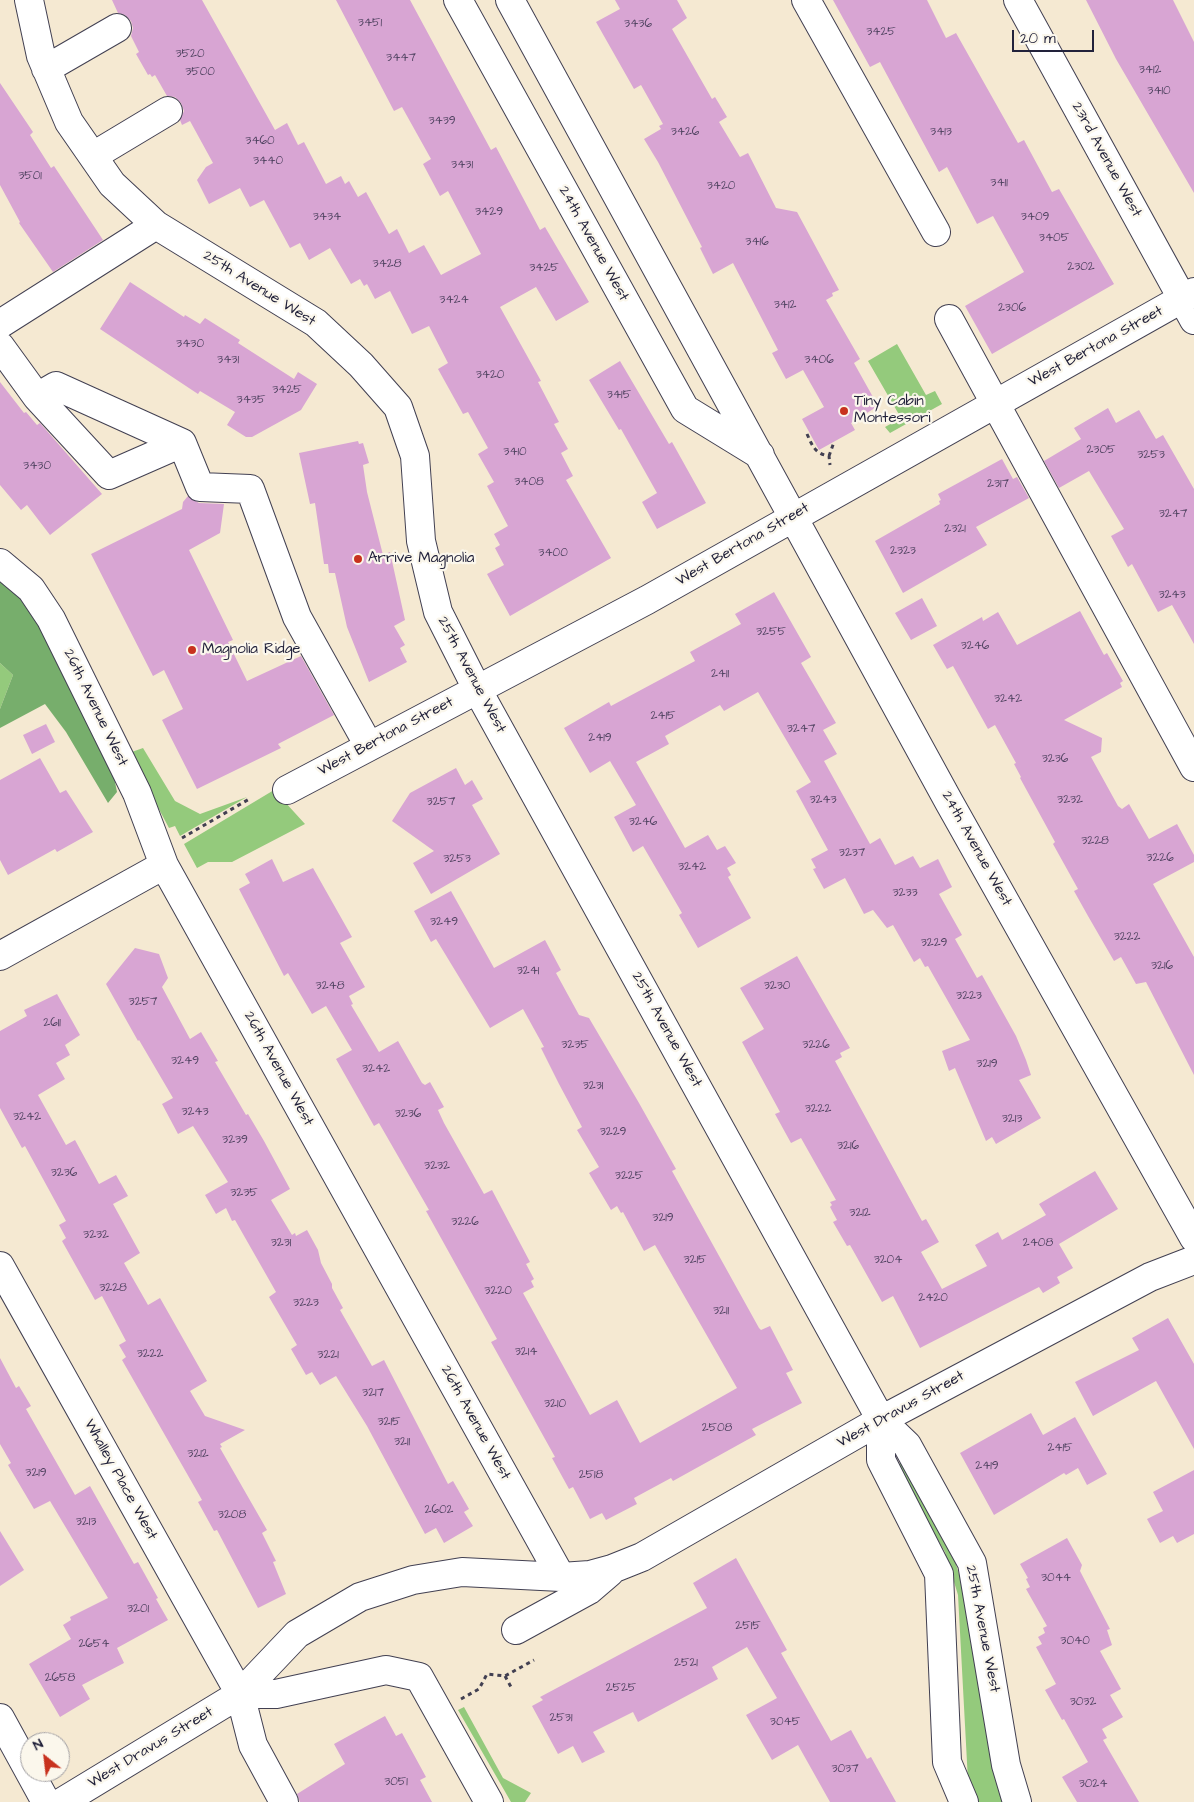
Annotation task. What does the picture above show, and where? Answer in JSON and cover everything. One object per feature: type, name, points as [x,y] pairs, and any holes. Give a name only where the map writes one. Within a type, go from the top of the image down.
[{"type":"street","name":"25th Avenue West","points":[[29,0],[41,56],[69,122],[112,184],[156,225],[316,323],[361,365],[398,407],[414,456],[421,541],[438,612],[477,689],[881,1420],[907,1445],[972,1563],[1006,1765],[1017,1802]]},
{"type":"street","name":"24th Avenue West","points":[[458,0],[685,409],[762,457]]},
{"type":"street","name":"24th Avenue West","points":[[510,0],[954,810],[1194,1238]]},
{"type":"street","points":[[806,0],[936,232]]},
{"type":"street","name":"23rd Avenue West","points":[[1018,0],[1190,304]]},
{"type":"street","points":[[46,69],[117,28]]},
{"type":"street","points":[[93,156],[168,110]]},
{"type":"street","points":[[0,324],[156,225]]},
{"type":"street","name":"West Bertona Street","points":[[287,790],[647,600],[995,402],[1190,304]]},
{"type":"street","points":[[949,319],[1194,767]]},
{"type":"street","points":[[0,346],[37,397],[109,475],[182,443]]},
{"type":"street","points":[[37,397],[56,386],[182,443],[200,488],[250,489],[297,617],[369,746]]},
{"type":"street","name":"26th Avenue West","points":[[0,563],[32,590],[51,619],[137,793],[164,865],[561,1577]]},
{"type":"street","points":[[0,956],[164,865]]},
{"type":"street","name":"West Dravus Street","points":[[62,1802],[240,1694],[297,1634],[360,1597],[413,1580],[462,1572],[561,1577],[590,1575],[612,1570],[642,1557],[881,1420],[1150,1277],[1194,1260]]},
{"type":"street","name":"Whalley Place West","points":[[0,1266],[240,1694],[253,1745],[284,1802]]},
{"type":"street","name":"25th Avenue West","points":[[881,1420],[881,1460],[939,1574],[947,1762],[964,1802]]},
{"type":"street","name":"West Dravus Street","points":[[516,1630],[588,1590],[612,1570]]},
{"type":"street","points":[[240,1694],[276,1694],[386,1670],[419,1677],[489,1802]]},
{"type":"street","points":[[0,1718],[46,1802]]},
{"type":"path","points":[[807,434],[814,449],[822,455],[828,456]]},
{"type":"path","points":[[831,468],[828,456],[834,442]]},
{"type":"path","points":[[177,840],[251,798]]},
{"type":"path","points":[[454,1703],[478,1689],[487,1674],[505,1676],[534,1660]]},
{"type":"path","points":[[505,1676],[511,1687]]},
{"type":"green space","points":[[897,344],[926,395],[935,391],[942,404],[890,433],[885,427],[901,418],[868,361]]},
{"type":"green space","points":[[0,564],[44,606],[105,732],[117,792],[108,803],[66,732],[45,704],[0,728],[0,709],[13,675],[0,663]]},
{"type":"green space","points":[[0,663],[13,675],[0,709]]},
{"type":"green space","points":[[143,748],[175,801],[200,814],[247,797],[180,836],[175,826],[169,828],[129,753]]},
{"type":"green space","points":[[274,790],[305,824],[232,862],[208,862],[197,868],[184,844]]},
{"type":"green space","points":[[900,1463],[907,1464],[949,1542],[964,1590],[1006,1802],[979,1802],[968,1781],[958,1595],[945,1552],[897,1468]]},
{"type":"green space","points":[[464,1707],[503,1778],[531,1793],[525,1802],[511,1802],[458,1710]]},
{"type":"building","points":[[112,0],[202,0],[275,130],[287,123],[298,145],[304,142],[326,184],[341,176],[345,184],[349,181],[358,197],[366,192],[389,234],[397,229],[409,253],[424,245],[441,275],[481,254],[448,191],[440,196],[423,164],[431,159],[402,107],[394,111],[336,0],[410,0],[491,150],[496,147],[540,230],[545,227],[589,302],[556,321],[536,287],[500,307],[541,381],[538,382],[559,422],[554,424],[568,449],[561,453],[573,476],[566,480],[611,558],[510,616],[487,574],[504,565],[495,548],[500,545],[494,534],[508,526],[487,486],[494,482],[478,454],[488,448],[468,412],[463,414],[438,369],[448,363],[429,326],[412,334],[390,291],[375,299],[367,284],[364,286],[360,279],[351,284],[330,248],[309,260],[300,243],[290,248],[264,200],[250,207],[240,188],[209,204],[197,180],[206,167],[213,163],[190,121],[182,125],[180,120],[184,111],[181,103],[175,97],[167,96],[155,75],[152,77],[150,74],[148,75],[136,54],[139,52],[131,36],[133,28],[131,21],[125,15],[118,13]]},
{"type":"building","points":[[615,0],[677,0],[687,18],[672,29],[712,99],[715,97],[727,117],[719,122],[740,157],[748,153],[776,208],[797,212],[839,290],[832,293],[833,296],[826,300],[860,359],[854,363],[878,406],[851,423],[855,430],[819,450],[802,419],[824,407],[803,370],[786,379],[772,353],[778,350],[733,263],[713,274],[700,248],[702,247],[644,139],[661,129],[659,126],[663,124],[641,85],[634,89],[596,22],[620,9]]},
{"type":"building","points":[[833,0],[927,0],[946,38],[956,33],[1018,143],[1024,140],[1052,192],[1059,189],[1114,284],[992,354],[965,306],[1024,272],[993,216],[977,224],[947,167],[939,172],[880,62],[870,67]]},
{"type":"building","points":[[1086,0],[1173,0],[1194,42],[1194,193],[1116,59]]},
{"type":"building","points":[[0,83],[33,132],[30,135],[51,168],[54,166],[103,240],[53,272],[19,223],[0,185]]},
{"type":"building","points":[[130,282],[184,317],[185,315],[200,324],[205,318],[240,340],[238,343],[294,379],[298,372],[317,384],[301,410],[252,437],[246,437],[227,425],[235,412],[200,391],[198,394],[100,329]]},
{"type":"building","points":[[620,361],[669,444],[672,442],[706,503],[657,529],[642,502],[657,493],[621,429],[619,430],[589,380]]},
{"type":"building","points":[[0,382],[24,413],[26,412],[37,425],[40,423],[102,494],[50,535],[27,505],[21,510],[0,485]]},
{"type":"building","points":[[1108,408],[1116,423],[1139,410],[1156,439],[1163,435],[1194,489],[1194,644],[1172,605],[1158,612],[1132,564],[1128,567],[1111,536],[1124,529],[1089,471],[1059,488],[1044,461],[1081,439],[1074,428]]},
{"type":"building","name":"Arrive Magnolia","points":[[358,441],[359,444],[363,443],[369,463],[363,465],[367,492],[383,555],[390,552],[405,620],[394,626],[405,645],[400,648],[407,662],[369,682],[347,627],[335,573],[329,573],[328,564],[324,564],[315,503],[310,504],[299,453]]},
{"type":"building","points":[[1002,459],[1013,479],[1017,477],[1029,498],[976,527],[987,545],[903,593],[875,541],[940,504],[939,501],[941,500],[938,494]]},
{"type":"building","name":"Magnolia Ridge","points":[[188,496],[199,503],[224,504],[220,533],[189,550],[233,640],[228,642],[247,681],[301,656],[334,715],[278,744],[281,748],[197,789],[162,720],[183,709],[164,670],[153,676],[91,554],[182,509],[183,502]]},
{"type":"building","points":[[774,592],[811,657],[801,663],[836,723],[823,730],[837,754],[824,761],[870,844],[880,838],[895,865],[913,856],[920,868],[938,859],[952,887],[939,894],[962,935],[955,939],[977,978],[982,975],[1016,1036],[1026,1060],[1031,1075],[1019,1080],[1041,1118],[996,1144],[992,1137],[986,1141],[955,1068],[949,1071],[942,1051],[970,1040],[928,966],[925,967],[920,958],[914,962],[893,925],[887,928],[873,910],[864,914],[845,878],[824,889],[813,869],[816,868],[811,859],[828,850],[796,791],[811,782],[758,692],[724,711],[720,705],[665,736],[669,744],[636,762],[685,848],[708,835],[717,850],[725,846],[736,863],[727,868],[731,875],[728,877],[751,918],[698,948],[679,915],[682,913],[643,846],[633,852],[614,817],[636,805],[610,761],[590,773],[564,728],[609,702],[611,706],[695,661],[690,652],[741,624],[735,614]]},
{"type":"building","points":[[922,598],[937,626],[911,640],[895,613]]},
{"type":"building","points":[[1080,611],[1104,655],[1107,653],[1123,681],[1120,683],[1122,687],[1064,720],[1102,738],[1101,752],[1091,757],[1118,806],[1122,809],[1129,804],[1149,839],[1177,824],[1194,855],[1194,862],[1153,884],[1194,957],[1194,1075],[1146,982],[1136,984],[1121,957],[1114,961],[1088,916],[1074,891],[1078,889],[1053,844],[1055,842],[1020,778],[1014,764],[1016,763],[995,725],[988,729],[953,666],[947,669],[933,645],[982,617],[983,621],[998,612],[1017,645]]},
{"type":"building","points":[[46,724],[55,742],[32,754],[23,735]]},
{"type":"building","points":[[40,758],[60,793],[66,790],[93,832],[57,852],[55,849],[8,875],[0,860],[0,780]]},
{"type":"building","points":[[456,768],[465,785],[472,780],[483,799],[472,805],[500,854],[431,894],[413,863],[434,851],[392,821],[410,793]]},
{"type":"building","points":[[272,859],[283,882],[313,868],[352,937],[340,943],[365,987],[349,996],[353,1004],[351,1005],[379,1052],[398,1041],[422,1083],[425,1085],[430,1082],[444,1107],[438,1110],[444,1123],[484,1194],[492,1190],[530,1262],[526,1264],[534,1279],[531,1281],[534,1287],[523,1293],[590,1415],[617,1400],[640,1443],[737,1388],[655,1245],[644,1251],[623,1212],[621,1213],[617,1206],[611,1210],[589,1173],[599,1167],[577,1130],[582,1127],[541,1048],[544,1047],[523,1009],[490,1028],[436,939],[431,942],[414,911],[451,891],[494,968],[545,940],[561,970],[556,973],[579,1015],[589,1018],[639,1103],[676,1169],[672,1171],[759,1328],[761,1330],[770,1326],[793,1370],[786,1373],[802,1403],[752,1429],[756,1435],[673,1481],[671,1478],[634,1498],[637,1504],[606,1520],[602,1513],[590,1519],[573,1487],[569,1489],[552,1458],[555,1457],[491,1342],[497,1339],[426,1211],[429,1210],[379,1123],[374,1126],[336,1059],[352,1050],[326,1006],[312,1014],[288,973],[284,976],[239,889],[250,883],[245,874]]},
{"type":"building","points":[[135,948],[159,954],[168,978],[162,987],[190,1039],[201,1032],[218,1061],[215,1062],[246,1115],[248,1114],[264,1141],[290,1189],[271,1200],[292,1235],[295,1233],[296,1236],[307,1230],[318,1250],[321,1263],[332,1284],[332,1288],[343,1308],[340,1310],[372,1366],[384,1360],[448,1484],[453,1481],[469,1509],[464,1512],[473,1526],[444,1543],[436,1528],[425,1534],[367,1426],[336,1376],[320,1385],[312,1372],[306,1375],[291,1349],[297,1345],[269,1297],[276,1292],[235,1220],[232,1221],[226,1208],[216,1214],[205,1195],[228,1182],[193,1126],[178,1134],[162,1104],[173,1098],[106,984]]},
{"type":"building","points":[[797,956],[850,1048],[840,1053],[842,1057],[835,1061],[922,1221],[926,1219],[939,1242],[921,1252],[942,1289],[987,1266],[975,1245],[998,1232],[1002,1240],[1046,1215],[1039,1204],[1095,1171],[1118,1209],[1059,1244],[1073,1268],[1057,1277],[1060,1283],[1043,1293],[1039,1287],[920,1348],[893,1296],[882,1302],[850,1245],[847,1246],[833,1222],[837,1220],[830,1207],[832,1205],[830,1202],[836,1200],[801,1138],[791,1143],[775,1114],[780,1112],[742,1042],[764,1029],[740,988]]},
{"type":"building","points":[[57,994],[80,1035],[65,1045],[70,1055],[56,1063],[65,1079],[38,1095],[66,1145],[75,1140],[99,1184],[116,1175],[128,1196],[113,1204],[140,1253],[124,1263],[148,1305],[160,1298],[207,1381],[190,1391],[205,1416],[245,1430],[220,1444],[222,1447],[220,1448],[267,1530],[262,1533],[276,1561],[273,1562],[286,1594],[258,1608],[217,1530],[214,1531],[198,1502],[202,1500],[122,1360],[126,1357],[119,1345],[126,1341],[102,1296],[95,1300],[62,1241],[66,1238],[59,1225],[66,1221],[25,1146],[22,1148],[0,1108],[0,1031],[27,1016],[24,1010]]},
{"type":"building","points":[[1168,1318],[1194,1364],[1194,1449],[1156,1381],[1093,1416],[1075,1382],[1139,1350],[1132,1338]]},
{"type":"building","points":[[0,1358],[16,1388],[19,1386],[31,1406],[26,1409],[75,1495],[90,1486],[134,1564],[138,1562],[168,1620],[117,1648],[124,1663],[82,1685],[90,1699],[60,1717],[29,1664],[71,1639],[63,1625],[71,1620],[70,1617],[108,1598],[50,1501],[34,1509],[8,1465],[11,1463],[0,1444]]},
{"type":"building","points":[[1031,1413],[1043,1435],[1075,1417],[1107,1474],[1087,1485],[1078,1468],[1066,1475],[1064,1473],[994,1515],[960,1453]]},
{"type":"building","points":[[1194,1470],[1194,1534],[1177,1543],[1173,1536],[1160,1543],[1147,1519],[1163,1511],[1153,1492]]},
{"type":"building","points":[[0,1531],[24,1570],[0,1586]]},
{"type":"building","points":[[1067,1538],[1082,1565],[1080,1571],[1110,1629],[1107,1630],[1112,1645],[1100,1651],[1121,1689],[1110,1695],[1123,1717],[1102,1729],[1107,1738],[1103,1740],[1139,1802],[1077,1802],[1062,1777],[1088,1762],[1045,1690],[1056,1684],[1036,1647],[1042,1644],[1038,1637],[1045,1633],[1043,1628],[1047,1626],[1026,1589],[1030,1587],[1026,1579],[1028,1578],[1020,1564]]},
{"type":"building","points":[[736,1558],[787,1650],[781,1653],[831,1741],[851,1730],[867,1759],[871,1757],[896,1802],[830,1802],[798,1745],[772,1760],[746,1715],[777,1698],[747,1647],[712,1667],[718,1679],[638,1722],[633,1712],[593,1732],[605,1752],[582,1763],[573,1746],[558,1754],[532,1706],[543,1700],[540,1697],[707,1608],[693,1583]]},
{"type":"building","points":[[385,1716],[396,1736],[402,1733],[426,1777],[420,1780],[432,1802],[300,1802],[297,1794],[345,1764],[334,1744]]},
{"type":"place","name":"Tiny Cabin Montessori","points":[[844,411]]},
{"type":"place","name":"Arrive Magnolia","points":[[358,559]]},
{"type":"place","name":"Magnolia Ridge","points":[[192,650]]}]
